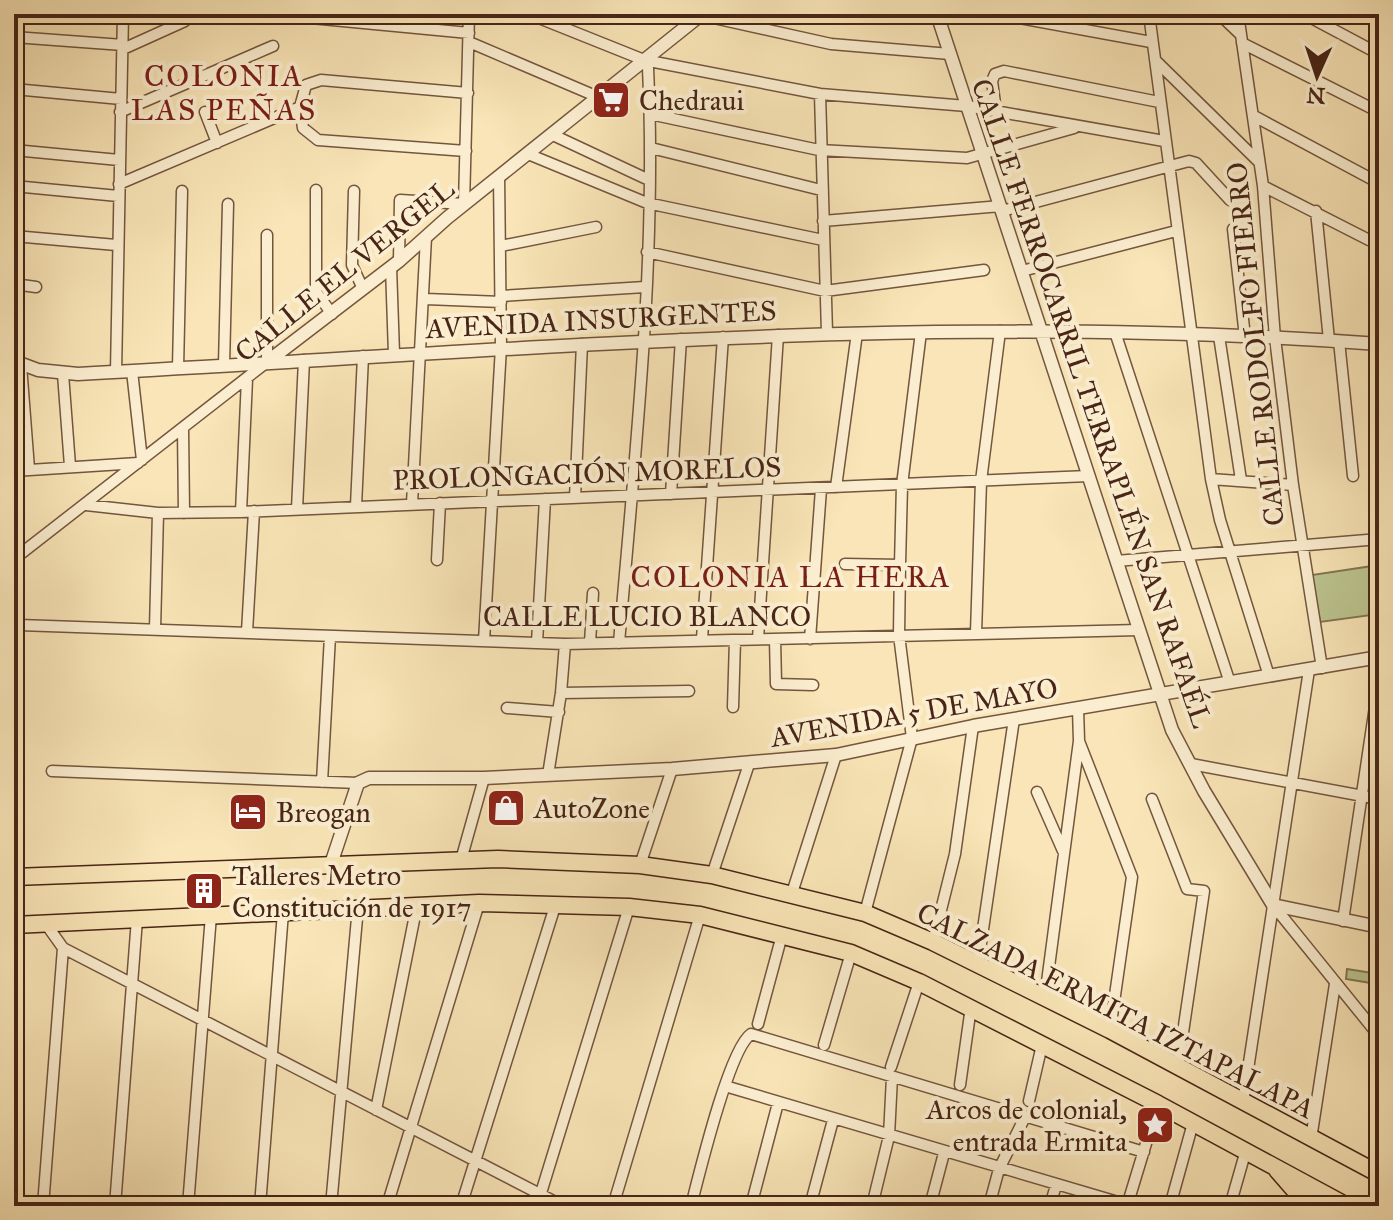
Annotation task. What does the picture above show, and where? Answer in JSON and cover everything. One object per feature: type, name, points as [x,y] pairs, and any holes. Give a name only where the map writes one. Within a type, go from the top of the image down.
[{"type":"main road","name":"CALZADA ERMITA IZTAPALAPA","points":[[14,877],[461,860],[560,860],[640,865],[712,875],[865,913],[933,942],[1110,1030],[1311,1139],[1378,1170]]},
{"type":"main road","points":[[14,925],[479,903],[556,903],[700,915],[851,953],[919,982],[1275,1165],[1297,1193],[1316,1206]]},
{"type":"main road","points":[[1297,1193],[1347,1206]]},
{"type":"street","points":[[116,372],[116,245],[123,17],[138,14]]},
{"type":"street","points":[[394,354],[395,264],[400,200],[464,204],[469,14]]},
{"type":"street","points":[[529,14],[644,60],[820,94],[967,106],[1164,141]]},
{"type":"street","points":[[699,14],[831,44],[950,54]]},
{"type":"street","name":"CALLE EL VERGEL","points":[[14,559],[395,264],[464,204],[699,14]]},
{"type":"street","name":"CALLE FERROCARRIL TERRAPLÉN SAN RAFAÉL","points":[[937,14],[1172,730],[1273,905],[1379,1036]]},
{"type":"street","points":[[998,14],[1151,42]]},
{"type":"street","points":[[1149,14],[1211,479],[1229,552],[1269,676]]},
{"type":"street","points":[[1219,14],[1241,38],[1379,112]]},
{"type":"street","name":"CALLE RODOLFO FIERRO","points":[[1238,14],[1263,186],[1275,338],[1315,669],[1292,783],[1243,1102]]},
{"type":"street","points":[[1304,14],[1379,54]]},
{"type":"street","points":[[290,16],[469,37],[598,97]]},
{"type":"street","points":[[14,37],[123,47],[185,21]]},
{"type":"street","points":[[120,112],[273,46]]},
{"type":"street","points":[[619,643],[647,252],[651,148],[648,68],[644,60]]},
{"type":"street","points":[[1155,60],[1260,162]]},
{"type":"street","points":[[996,111],[992,81],[995,74],[1004,71],[1159,102]]},
{"type":"street","points":[[466,151],[318,140],[303,128],[300,107],[306,85],[321,80],[468,93]]},
{"type":"street","points":[[14,89],[121,99]]},
{"type":"street","points":[[820,94],[819,150],[827,333]]},
{"type":"street","points":[[119,184],[300,107]]},
{"type":"street","points":[[205,112],[217,143]]},
{"type":"street","points":[[650,114],[819,150],[967,158],[1076,127]]},
{"type":"street","points":[[1254,116],[1379,183]]},
{"type":"street","points":[[553,135],[649,180]]},
{"type":"street","points":[[651,148],[821,190]]},
{"type":"street","points":[[14,150],[119,160]]},
{"type":"street","points":[[528,154],[647,203],[823,240]]},
{"type":"street","points":[[823,221],[1002,209],[1167,166],[1196,163],[1230,200]]},
{"type":"street","points":[[484,641],[495,501],[501,347],[499,176]]},
{"type":"street","points":[[14,186],[118,196]]},
{"type":"street","points":[[1263,186],[1369,240]]},
{"type":"street","points":[[316,190],[316,292],[332,314]]},
{"type":"street","points":[[178,368],[182,191]]},
{"type":"street","points":[[354,191],[352,265],[363,289]]},
{"type":"street","points":[[224,365],[228,204]]},
{"type":"street","points":[[1316,211],[1353,476]]},
{"type":"street","points":[[501,246],[596,227]]},
{"type":"street","points":[[1233,229],[1245,337]]},
{"type":"street","points":[[1022,271],[1176,231]]},
{"type":"street","points":[[267,235],[267,362]]},
{"type":"street","points":[[14,236],[116,245]]},
{"type":"street","points":[[412,504],[426,299],[426,237]]},
{"type":"street","points":[[647,252],[825,291],[984,270]]},
{"type":"street","points":[[14,284],[36,287]]},
{"type":"street","points":[[426,299],[501,299],[645,287]]},
{"type":"street","points":[[976,633],[981,481],[1000,331]]},
{"type":"street","points":[[865,913],[912,738],[899,635],[900,565],[902,485],[921,332]]},
{"type":"street","points":[[1115,332],[1230,683]]},
{"type":"street","name":"AVENIDA INSURGENTES","points":[[18,363],[63,374],[422,351],[827,333],[1115,332],[1379,344]]},
{"type":"street","points":[[836,487],[857,333]]},
{"type":"street","points":[[758,639],[778,335]]},
{"type":"street","points":[[1219,336],[1241,480]]},
{"type":"street","points":[[702,639],[723,337]]},
{"type":"street","points":[[671,494],[681,339]]},
{"type":"street","points":[[575,498],[582,344]]},
{"type":"street","points":[[356,506],[363,356]]},
{"type":"street","points":[[297,509],[304,360]]},
{"type":"street","points":[[18,363],[29,469]]},
{"type":"street","points":[[14,471],[140,461],[132,371]]},
{"type":"street","points":[[63,374],[70,466]]},
{"type":"street","points":[[241,512],[247,379]]},
{"type":"street","points":[[183,428],[184,513]]},
{"type":"street","name":"PROLONGACIÓN MORELOS","points":[[86,505],[158,513],[241,512],[1089,476]]},
{"type":"street","points":[[1211,479],[1293,485]]},
{"type":"street","points":[[810,639],[821,489]]},
{"type":"street","points":[[537,643],[545,499]]},
{"type":"street","points":[[437,560],[440,503]]},
{"type":"street","points":[[247,632],[254,511]]},
{"type":"street","points":[[155,629],[158,513]]},
{"type":"street","points":[[1116,561],[1379,539]]},
{"type":"street","points":[[845,564],[900,565]]},
{"type":"street","points":[[590,643],[593,593]]},
{"type":"street","name":"CALLE LUCIO BLANCO","points":[[19,625],[565,644],[1139,630]]},
{"type":"street","points":[[322,782],[330,636]]},
{"type":"street","points":[[775,639],[776,684],[813,685]]},
{"type":"street","points":[[733,707],[735,640]]},
{"type":"street","points":[[548,775],[559,712],[565,644]]},
{"type":"street","name":"AVENIDA 5 DE MAYO","points":[[358,783],[369,778],[484,778],[672,769],[836,755],[973,726],[1379,657]]},
{"type":"street","points":[[1343,921],[1379,680]]},
{"type":"street","points":[[561,693],[689,691]]},
{"type":"street","points":[[507,708],[559,712]]},
{"type":"street","points":[[1045,997],[1079,741],[1078,709]]},
{"type":"street","points":[[978,963],[1014,719]]},
{"type":"street","points":[[933,942],[955,854],[973,726]]},
{"type":"street","points":[[1079,741],[1132,877],[1110,1030]]},
{"type":"street","points":[[792,893],[836,755]]},
{"type":"street","points":[[712,875],[749,764]]},
{"type":"street","points":[[1191,764],[1379,799]]},
{"type":"street","points":[[640,865],[672,769]]},
{"type":"street","points":[[52,771],[358,783],[330,867]]},
{"type":"street","points":[[461,860],[484,778]]},
{"type":"street","points":[[1037,792],[1064,853]]},
{"type":"street","points":[[1152,799],[1187,889],[1204,891],[1178,1066]]},
{"type":"street","points":[[387,1206],[479,903]]},
{"type":"street","points":[[461,1206],[556,903]]},
{"type":"street","points":[[376,1110],[417,905]]},
{"type":"street","points":[[1273,905],[1379,927]]},
{"type":"street","points":[[331,1206],[358,907]]},
{"type":"street","points":[[539,1200],[629,907]]},
{"type":"street","points":[[260,1206],[283,912]]},
{"type":"street","points":[[188,1206],[211,915]]},
{"type":"street","points":[[613,1206],[700,915]]},
{"type":"street","points":[[115,1206],[137,919]]},
{"type":"street","points":[[46,924],[63,948],[475,1161],[539,1200],[563,1206]]},
{"type":"street","points":[[691,1206],[725,1086],[744,1040],[757,1029],[782,935]]},
{"type":"street","points":[[43,1206],[63,948]]},
{"type":"street","points":[[824,1045],[851,953]]},
{"type":"street","points":[[872,1206],[889,1136],[892,1072],[919,982]]},
{"type":"street","points":[[1311,1139],[1335,984]]},
{"type":"street","points":[[960,1085],[971,1007]]},
{"type":"street","points":[[757,1029],[1025,1117],[1144,1152]]},
{"type":"street","points":[[1029,1101],[1042,1045]]},
{"type":"street","points":[[725,1086],[1128,1206],[1158,1104]]},
{"type":"street","points":[[751,1206],[778,1103]]},
{"type":"street","points":[[989,1206],[999,1169],[1025,1117]]},
{"type":"street","points":[[810,1206],[833,1120]]},
{"type":"street","points":[[1170,1206],[1193,1123]]},
{"type":"street","points":[[1230,1206],[1246,1150]]},
{"type":"street","points":[[930,1206],[944,1153]]},
{"type":"street","points":[[1050,1206],[1056,1185]]},
{"type":"green space","points":[[1379,565],[1379,614],[1320,622],[1312,575]]},
{"type":"green space","points":[[1347,969],[1379,974],[1377,984],[1346,979]]},
{"type":"place","name":"Chedraui","points":[[611,100]]},
{"type":"place","name":"AutoZone","points":[[506,808]]},
{"type":"place","name":"Breogan","points":[[248,812]]},
{"type":"place","name":"Talleres Metro Constitución de 1917","points":[[204,891]]},
{"type":"place","name":"Arcos de colonial, entrada Ermita","points":[[1155,1125]]},
{"type":"district","name":"COLONIA LAS PEÑAS","points":[[224,93]]},
{"type":"district","name":"COLONIA LA HERA","points":[[791,577]]}]
